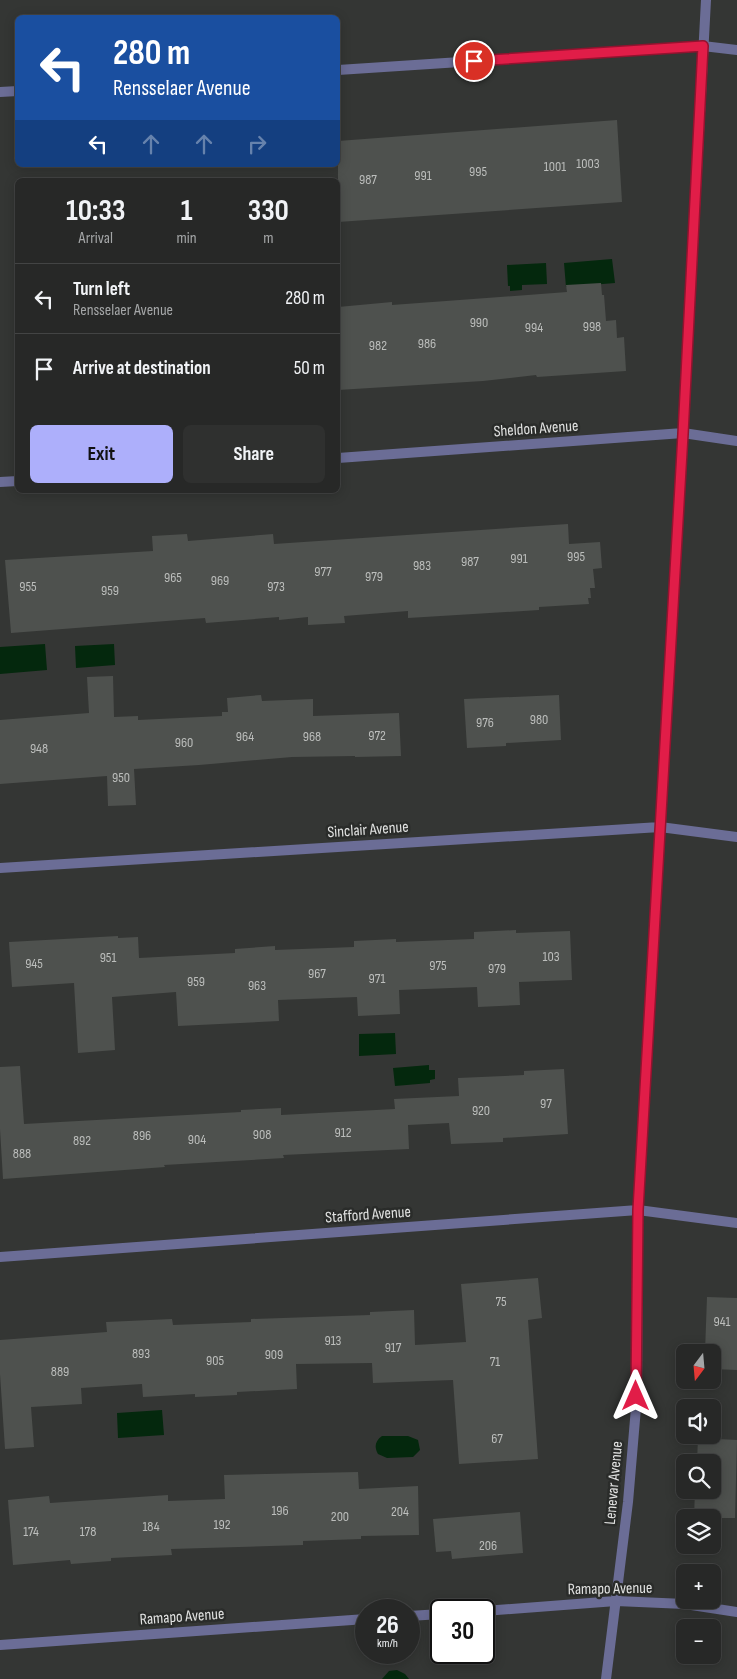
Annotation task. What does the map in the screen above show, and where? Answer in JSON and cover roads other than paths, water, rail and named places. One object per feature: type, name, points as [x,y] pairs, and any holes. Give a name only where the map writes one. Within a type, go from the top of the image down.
[{"type":"street","name":"Lenevar Avenue","points":[[606,1679],[628,1502],[636,1396],[638,1210],[706,0]]},
{"type":"street","points":[[340,70],[703,46],[737,50]]},
{"type":"street","points":[[0,92],[15,91]]},
{"type":"street","name":"Sheldon Avenue","points":[[340,458],[683,434],[737,441]]},
{"type":"street","points":[[0,482],[15,481]]},
{"type":"street","name":"Sinclair Avenue","points":[[0,868],[660,826],[737,837]]},
{"type":"street","name":"Stafford Avenue","points":[[0,1257],[638,1210],[737,1223]]},
{"type":"street","name":"Ramapo Avenue","points":[[495,1609],[616,1601],[685,1604],[737,1612]]},
{"type":"street","name":"Ramapo Avenue","points":[[0,1645],[355,1620]]}]
